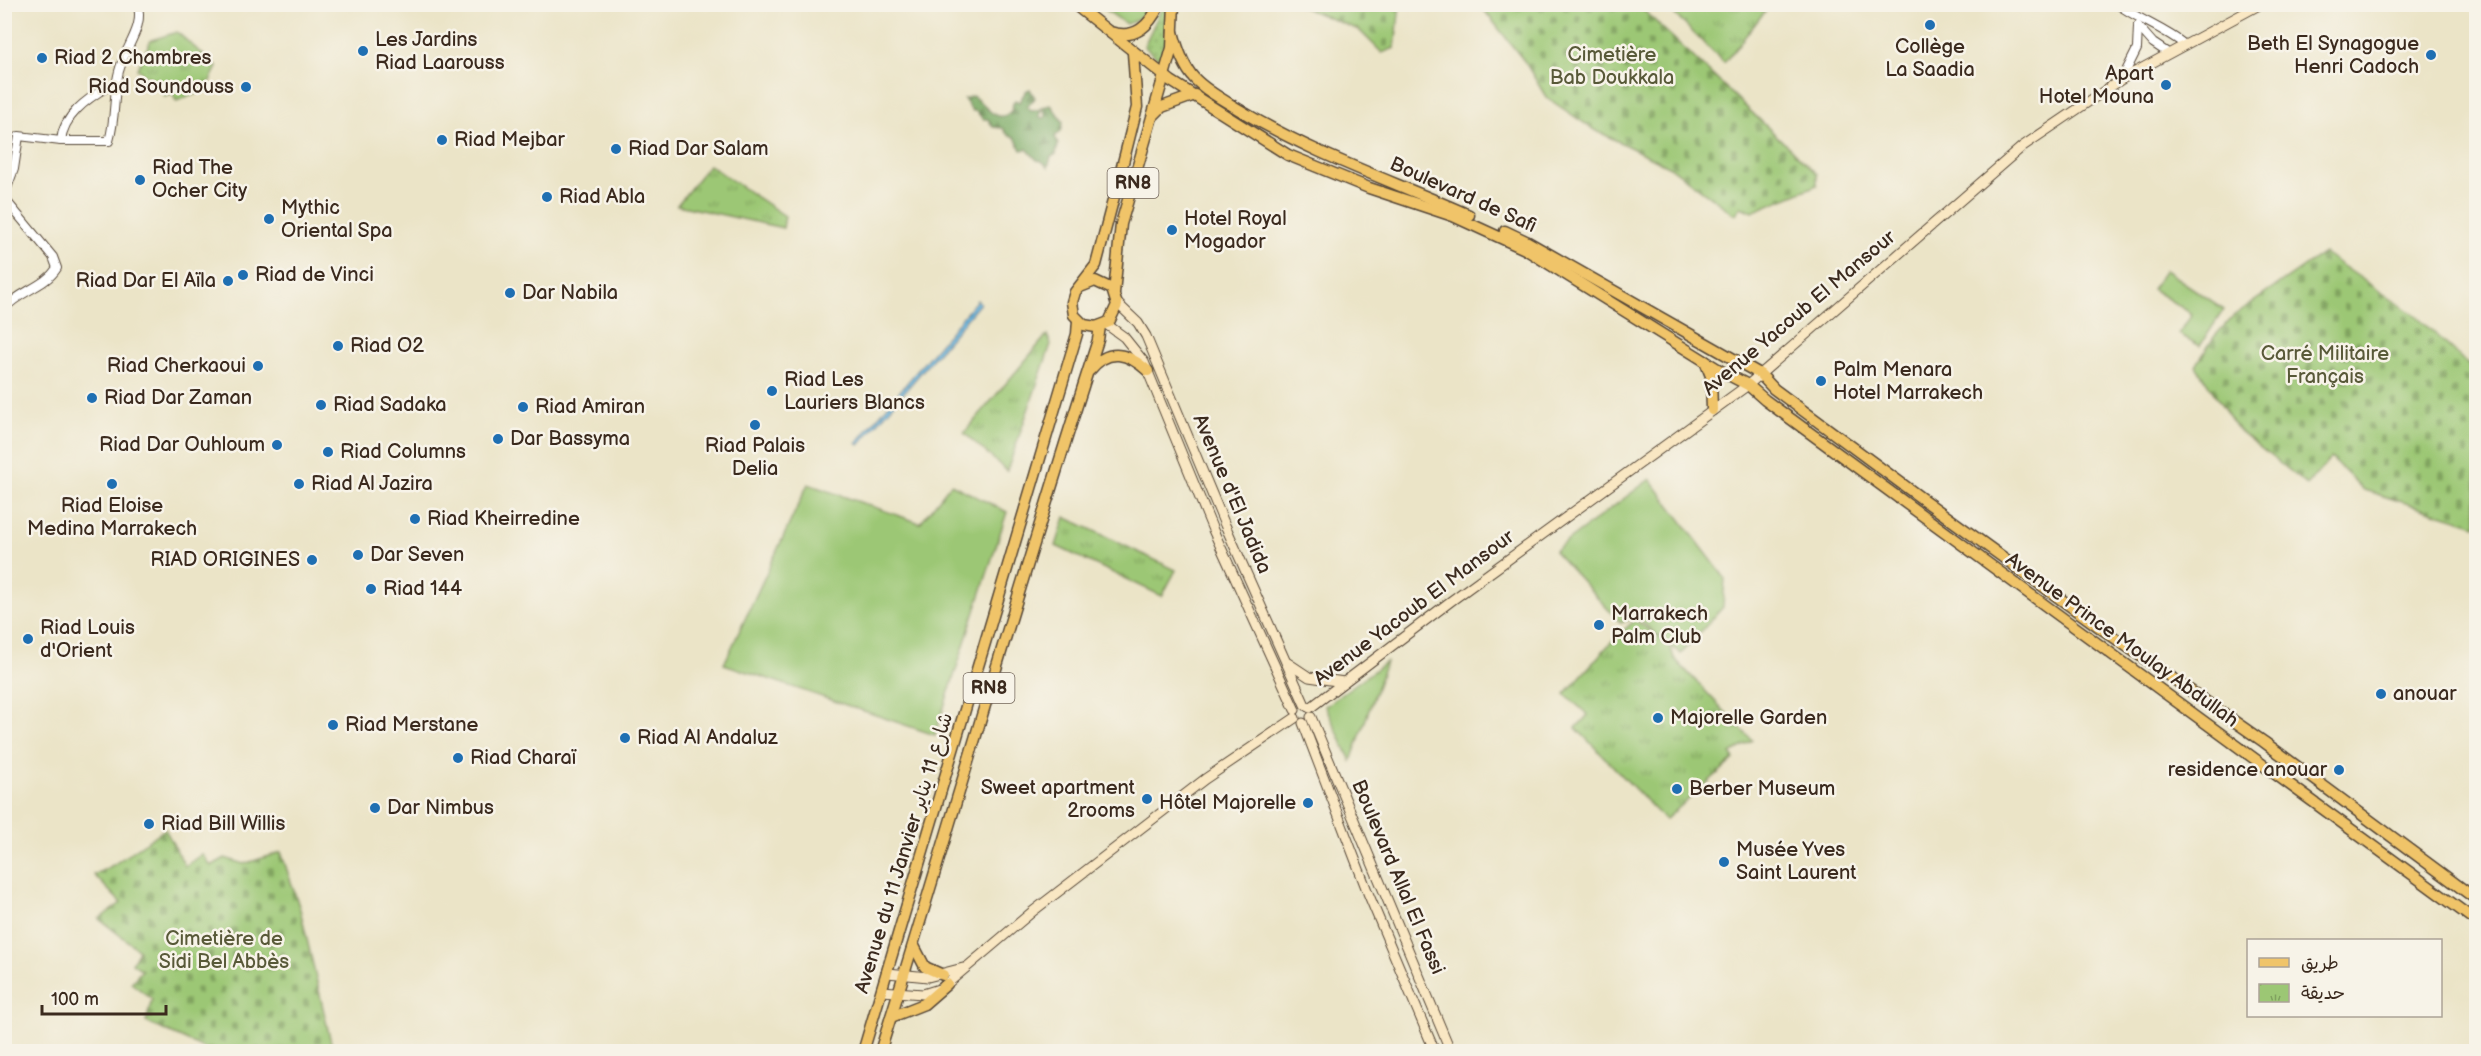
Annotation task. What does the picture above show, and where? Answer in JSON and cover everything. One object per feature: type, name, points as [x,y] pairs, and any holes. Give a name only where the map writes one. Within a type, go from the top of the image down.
[{"type":"main road","name":"Boulevard de Safi","points":[[1074,4],[1164,77],[1274,147],[1334,174],[1456,213]]},
{"type":"main road","points":[[1106,31],[1125,35],[1139,31],[1150,23],[1160,4]]},
{"type":"main road","name":"RN8","points":[[1103,325],[1114,315],[1121,224],[1164,77],[1173,32],[1174,4]]},
{"type":"main road","name":"Avenue Yacoub El Mansour","points":[[882,991],[899,994],[931,993],[1205,778],[1303,714],[1748,384],[2024,146],[2122,79],[2262,4]]},
{"type":"main road","name":"Boulevard de Safi","points":[[1173,32],[1186,68],[1193,77],[1213,93],[1280,135],[1456,213],[1561,265],[1760,374]]},
{"type":"main road","name":"RN8","points":[[1078,320],[1072,302],[1096,265],[1137,107],[1133,53]]},
{"type":"main road","points":[[1151,118],[1162,107],[1195,95]]},
{"type":"main road","points":[[1274,147],[1280,135]]},
{"type":"main road","points":[[1334,174],[1339,163]]},
{"type":"main road","name":"Boulevard de Safi","points":[[1561,265],[1705,361],[1748,384]]},
{"type":"main road","points":[[1080,287],[1090,282],[1098,282],[1106,285],[1116,298]]},
{"type":"main road","name":"Avenue d'El Jadida","points":[[1116,298],[1146,336],[1225,525],[1285,660],[1303,714]]},
{"type":"main road","points":[[1078,320],[1088,326],[1103,325]]},
{"type":"main road","name":"Avenue du 11 Janvier شارع 11 يناير","points":[[863,1052],[888,974],[1018,529],[1035,481],[1077,334],[1078,320]]},
{"type":"main road","name":"Avenue d'El Jadida","points":[[1103,325],[1120,333],[1137,350],[1148,371],[1213,530],[1303,714]]},
{"type":"main road","name":"Avenue du 11 Janvier شارع 11 يناير","points":[[880,1052],[915,946],[974,736],[1103,325]]},
{"type":"main road","points":[[1088,372],[1104,357],[1118,354],[1132,359],[1148,371]]},
{"type":"main road","points":[[1705,361],[1711,376],[1712,410]]},
{"type":"main road","name":"Avenue Prince Moulay Abdullah","points":[[1760,374],[1774,388],[1889,474],[2102,629],[2168,672],[2476,899]]},
{"type":"main road","name":"Avenue Prince Moulay Abdullah","points":[[1748,384],[1765,400],[2476,921]]},
{"type":"main road","points":[[1881,485],[1889,474]]},
{"type":"main road","points":[[1285,660],[1309,678],[1344,682]]},
{"type":"main road","name":"Boulevard Allal El Fassi","points":[[1303,714],[1368,893],[1435,1052]]},
{"type":"main road","name":"Boulevard Allal El Fassi","points":[[1303,714],[1451,1052]]},
{"type":"main road","points":[[891,1017],[924,1004],[945,980],[925,967],[915,946]]},
{"type":"main road","name":"Avenue Yacoub El Mansour","points":[[888,974],[945,980]]},
{"type":"street","points":[[4,309],[15,298],[49,277],[57,268],[54,257],[4,197],[14,169],[19,136],[61,141],[109,141],[114,124],[116,88],[121,62],[138,22],[140,11],[137,4]]},
{"type":"street","points":[[2117,4],[2153,43],[2168,53]]},
{"type":"street","points":[[2136,22],[2170,33],[2185,45]]},
{"type":"street","points":[[2122,79],[2137,49],[2136,22]]},
{"type":"street","points":[[61,141],[62,129],[87,101],[107,87],[116,88]]},
{"type":"green space","points":[[1099,5],[1148,5],[1140,18],[1126,24]]},
{"type":"green space","points":[[1163,5],[1169,5],[1167,49],[1162,62],[1144,46]]},
{"type":"green space","points":[[1297,5],[1400,5],[1395,48],[1382,53],[1359,30]]},
{"type":"green space","name":"Cimetière Bab Doukkala","points":[[1480,5],[1638,5],[1817,174],[1817,185],[1752,212],[1741,207],[1735,215],[1670,167],[1593,129],[1546,97],[1525,62]]},
{"type":"green space","points":[[1665,5],[1770,5],[1724,63]]},
{"type":"green space","points":[[177,32],[217,67],[205,91],[176,101],[172,93],[164,96],[158,83],[137,69],[151,40]]},
{"type":"green space","points":[[1030,89],[1035,98],[1027,107],[1032,111],[1041,109],[1039,117],[1044,118],[1046,116],[1042,107],[1051,105],[1063,122],[1061,132],[1055,136],[1058,145],[1056,154],[1051,157],[1048,167],[1042,161],[1037,160],[1027,149],[1021,150],[1015,137],[1007,134],[1003,128],[993,127],[988,119],[983,119],[976,111],[972,111],[964,99],[972,96],[994,114],[1004,116],[1011,111],[1015,100],[1019,102]]},
{"type":"green space","points":[[709,165],[785,216],[783,228],[677,205]]},
{"type":"green space","name":"Carré Militaire Français","points":[[2324,253],[2416,316],[2476,372],[2476,525],[2364,490],[2331,458],[2307,485],[2239,431],[2196,366],[2214,337],[2233,316]]},
{"type":"green space","points":[[2165,270],[2224,309],[2200,346],[2179,334],[2192,314],[2152,289]]},
{"type":"green space","points":[[1047,335],[1051,344],[1007,471],[964,433]]},
{"type":"green space","points":[[1650,479],[1725,578],[1723,607],[1681,654],[1636,617],[1621,623],[1554,551]]},
{"type":"green space","points":[[808,484],[920,523],[951,484],[1007,512],[935,735],[724,664]]},
{"type":"green space","points":[[1065,517],[1176,570],[1162,596],[1056,546]]},
{"type":"green space","name":"Majorelle Garden","points":[[1635,620],[1670,645],[1674,658],[1752,740],[1731,754],[1734,759],[1665,820],[1576,728],[1588,715],[1565,694],[1613,640]]},
{"type":"green space","points":[[1386,662],[1351,761],[1325,706]]},
{"type":"green space","name":"Cimetière de Sidi Bel Abbès","points":[[165,829],[185,866],[202,854],[211,866],[225,858],[244,864],[281,852],[300,909],[333,1051],[210,1051],[146,1022],[152,999],[131,983],[142,970],[132,963],[139,950],[99,919],[121,903],[94,875],[113,865]]},
{"type":"water","points":[[977,300],[980,303],[859,445],[857,443],[869,428]]},
{"type":"place","name":"Collège La Saadia","points":[[1930,25]]},
{"type":"place","name":"Les Jardins Riad Laarouss","points":[[363,51]]},
{"type":"place","name":"Beth El Synagogue Henri Cadoch","points":[[2431,55]]},
{"type":"place","name":"Riad 2 Chambres","points":[[42,58]]},
{"type":"place","name":"Apart Hotel Mouna","points":[[2166,85]]},
{"type":"place","name":"Riad Soundouss","points":[[246,87]]},
{"type":"place","name":"Riad Mejbar","points":[[442,140]]},
{"type":"place","name":"Riad Dar Salam","points":[[616,149]]},
{"type":"place","name":"Riad The Ocher City","points":[[140,180]]},
{"type":"place","name":"Riad Abla","points":[[547,197]]},
{"type":"place","name":"Mythic Oriental Spa","points":[[269,219]]},
{"type":"place","name":"Hotel Royal Mogador","points":[[1172,230]]},
{"type":"place","name":"Riad de Vinci","points":[[243,275]]},
{"type":"place","name":"Riad Dar El Aïla","points":[[228,281]]},
{"type":"place","name":"Dar Nabila","points":[[510,293]]},
{"type":"place","name":"Riad O2","points":[[338,346]]},
{"type":"place","name":"Riad Cherkaoui","points":[[258,366]]},
{"type":"place","name":"Palm Menara Hotel Marrakech","points":[[1821,381]]},
{"type":"place","name":"Riad Les Lauriers Blancs","points":[[772,391]]},
{"type":"place","name":"Riad Dar Zaman","points":[[92,398]]},
{"type":"place","name":"Riad Sadaka","points":[[321,405]]},
{"type":"place","name":"Riad Amiran","points":[[523,407]]},
{"type":"place","name":"Riad Palais Delia","points":[[755,425]]},
{"type":"place","name":"Dar Bassyma","points":[[498,439]]},
{"type":"place","name":"Riad Dar Ouhloum","points":[[277,445]]},
{"type":"place","name":"Riad Columns","points":[[328,452]]},
{"type":"place","name":"Riad Eloise Medina Marrakech","points":[[112,484]]},
{"type":"place","name":"Riad Al Jazira","points":[[299,484]]},
{"type":"place","name":"Riad Kheirredine","points":[[415,519]]},
{"type":"place","name":"Dar Seven","points":[[358,555]]},
{"type":"place","name":"RIAD ORIGINES","points":[[312,560]]},
{"type":"place","name":"Riad 144","points":[[371,589]]},
{"type":"place","name":"Marrakech Palm Club","points":[[1599,625]]},
{"type":"place","name":"Riad Louis d'Orient","points":[[28,639]]},
{"type":"place","name":"anouar","points":[[2381,694]]},
{"type":"place","name":"Majorelle Garden","points":[[1658,718]]},
{"type":"place","name":"Riad Merstane","points":[[333,725]]},
{"type":"place","name":"Riad Al Andaluz","points":[[625,738]]},
{"type":"place","name":"Riad Charaï","points":[[458,758]]},
{"type":"place","name":"residence anouar","points":[[2339,770]]},
{"type":"place","name":"Berber Museum","points":[[1677,789]]},
{"type":"place","name":"Sweet apartment 2rooms","points":[[1147,799]]},
{"type":"place","name":"Hôtel Majorelle","points":[[1308,803]]},
{"type":"place","name":"Dar Nimbus","points":[[375,808]]},
{"type":"place","name":"Riad Bill Willis","points":[[149,824]]},
{"type":"place","name":"Musée Yves Saint Laurent","points":[[1724,862]]}]
